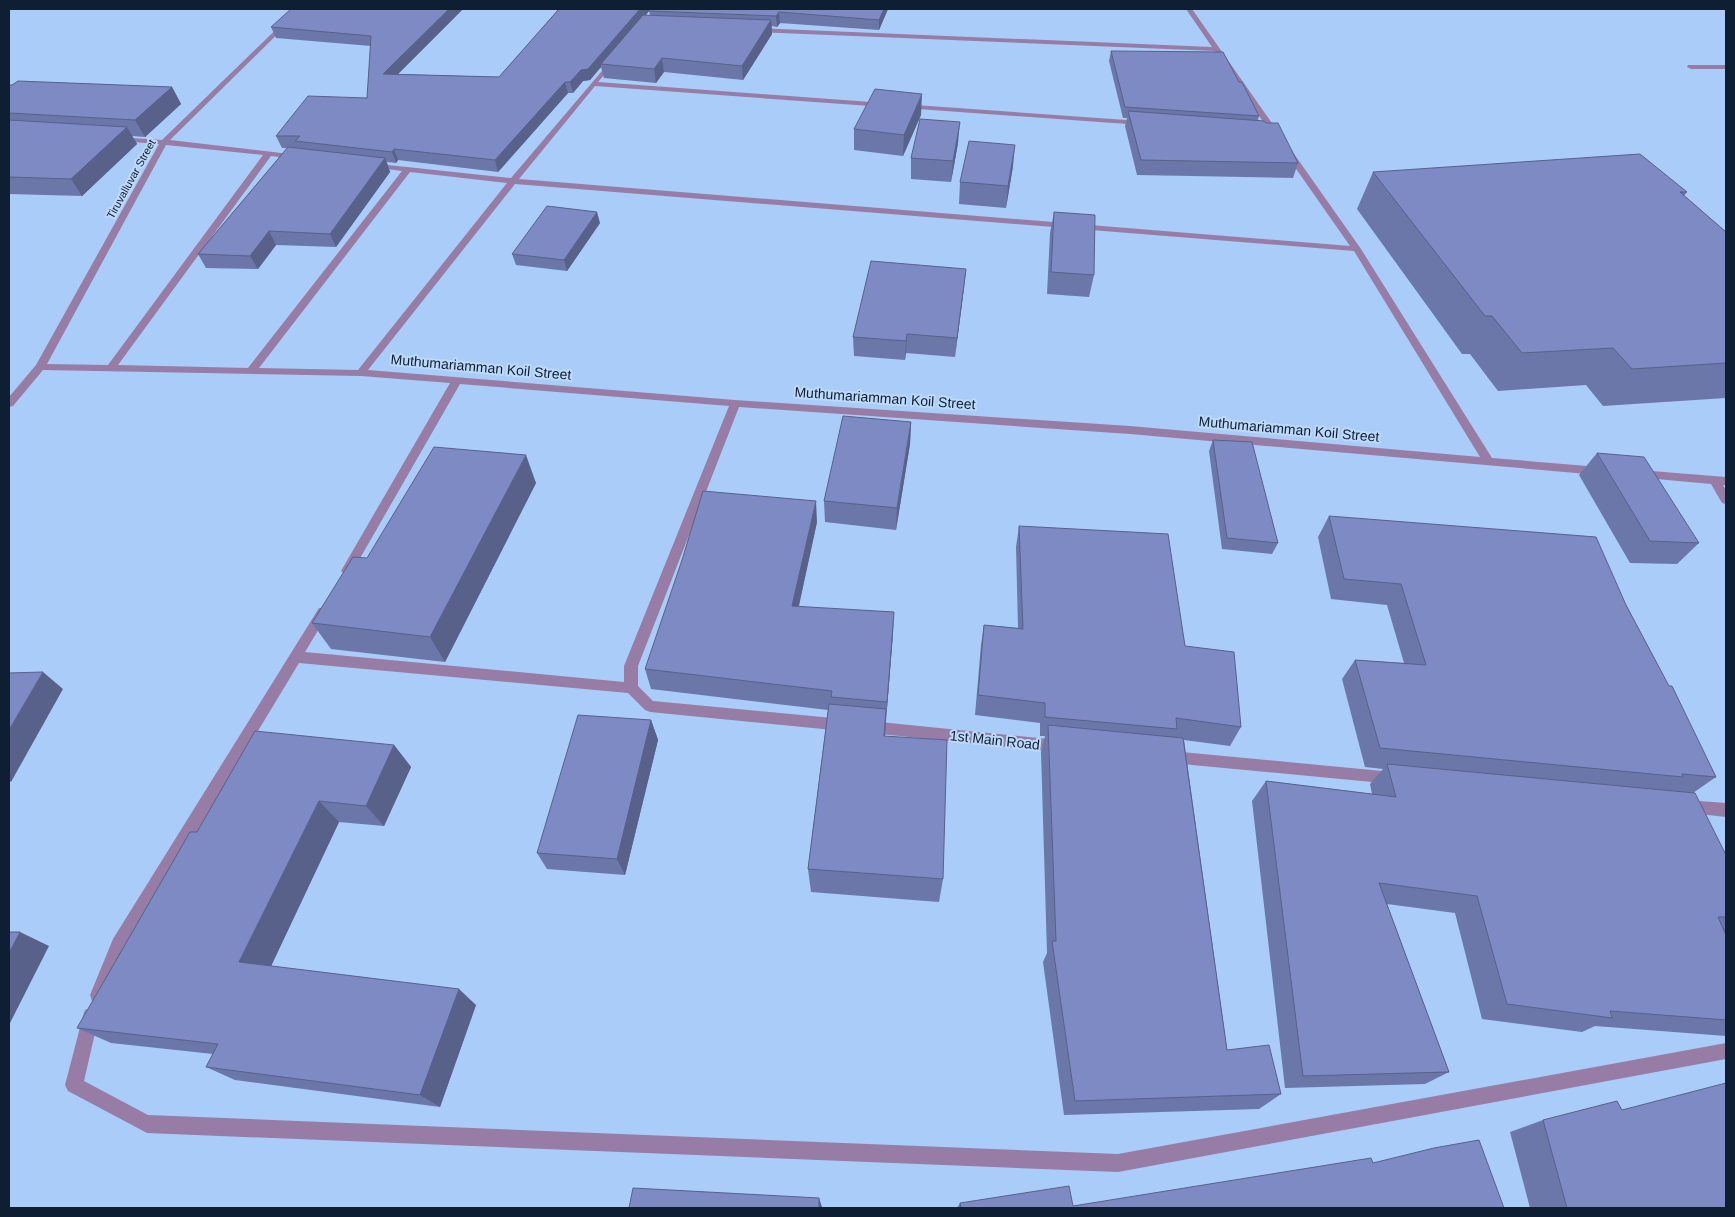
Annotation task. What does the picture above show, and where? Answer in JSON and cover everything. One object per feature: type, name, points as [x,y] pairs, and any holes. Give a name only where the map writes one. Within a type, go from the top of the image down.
[{"type":"street","name":"Tiruvalluvar Street","points":[[9,404],[40,367],[164,142],[300,9]]},
{"type":"street","points":[[1189,9],[1280,141]]},
{"type":"street","points":[[750,30],[1216,49]]},
{"type":"street","points":[[361,373],[512,181],[617,55]]},
{"type":"street","points":[[1691,67],[1726,67]]},
{"type":"street","points":[[592,84],[889,105]]},
{"type":"street","points":[[899,106],[1146,124]]},
{"type":"street","points":[[1265,132],[1275,133]]},
{"type":"street","points":[[106,138],[164,142],[309,158]]},
{"type":"street","points":[[1286,148],[1357,249],[1488,461]]},
{"type":"street","points":[[111,368],[269,154]]},
{"type":"street","points":[[358,164],[512,181],[1357,249]]},
{"type":"street","points":[[250,370],[408,169]]},
{"type":"street","name":"Muthumariamman Koil Street","points":[[40,367],[361,373],[735,403],[1130,430],[1606,471]]},
{"type":"street","points":[[457,380],[297,657],[119,945],[93,1008],[74,1085],[147,1124],[1118,1163],[1726,1051]]},
{"type":"street","points":[[297,657],[631,688],[631,666],[735,403]]},
{"type":"street","points":[[1626,473],[1721,480],[1726,500]]},
{"type":"street","name":"1st Main Road","points":[[631,688],[650,706],[1075,747]]},
{"type":"street","points":[[1154,755],[1410,780]]},
{"type":"street","points":[[1667,805],[1726,810]]},
{"type":"building","points":[[291,9],[449,9],[383,74],[499,77],[559,9],[640,9],[588,69],[581,70],[570,82],[565,82],[495,160],[394,149],[392,152],[295,141],[300,136],[276,136],[308,96],[367,98],[371,36],[271,27]]},
{"type":"building","points":[[650,9],[884,9],[879,20],[779,12],[776,16],[649,11]]},
{"type":"building","points":[[643,15],[771,20],[742,66],[662,58],[654,69],[601,64]]},
{"type":"building","points":[[1111,51],[1223,52],[1239,82],[1242,82],[1259,116],[1125,107]]},
{"type":"building","points":[[18,81],[172,87],[135,120],[9,113],[9,85]]},
{"type":"building","points":[[875,89],[922,94],[904,135],[854,129]]},
{"type":"building","points":[[1128,111],[1278,123],[1298,163],[1141,160]]},
{"type":"building","points":[[920,119],[960,122],[953,161],[911,158]]},
{"type":"building","points":[[9,120],[127,127],[71,179],[9,177]]},
{"type":"building","points":[[969,141],[1015,145],[1008,186],[960,182]]},
{"type":"building","points":[[288,147],[385,158],[330,234],[269,231],[250,256],[198,254]]},
{"type":"building","points":[[1640,154],[1687,192],[1680,192],[1726,232],[1726,363],[1632,369],[1613,348],[1522,353],[1492,316],[1485,316],[1373,172]]},
{"type":"building","points":[[547,206],[597,212],[564,260],[512,254]]},
{"type":"building","points":[[1054,212],[1095,215],[1094,275],[1051,272]]},
{"type":"building","points":[[871,261],[966,269],[957,338],[907,334],[906,341],[853,337]]},
{"type":"building","points":[[843,416],[911,422],[897,508],[824,501]]},
{"type":"building","points":[[1213,440],[1252,442],[1278,543],[1227,538]]},
{"type":"building","points":[[434,447],[526,455],[430,637],[312,623],[353,557],[367,558]]},
{"type":"building","points":[[1597,453],[1644,457],[1699,543],[1650,541]]},
{"type":"building","points":[[703,491],[816,501],[792,606],[894,612],[887,702],[831,697],[832,691],[645,669]]},
{"type":"building","points":[[1329,516],[1596,537],[1626,605],[1669,686],[1672,686],[1716,777],[1682,774],[1683,777],[1380,748],[1355,660],[1426,665],[1401,584],[1344,579]]},
{"type":"building","points":[[1019,526],[1168,534],[1185,646],[1234,652],[1241,727],[1176,718],[1177,729],[1045,717],[1045,703],[978,695],[984,625],[1023,629]]},
{"type":"building","points":[[43,672],[9,730],[9,673]]},
{"type":"building","points":[[829,704],[886,709],[884,736],[947,740],[943,879],[808,869]]},
{"type":"building","points":[[578,715],[651,720],[617,859],[537,853]]},
{"type":"building","points":[[1048,725],[1183,738],[1227,1050],[1269,1045],[1281,1094],[1075,1101],[1052,941],[1056,941]]},
{"type":"building","points":[[255,731],[394,745],[366,806],[319,801],[239,962],[459,989],[420,1095],[206,1067],[218,1044],[77,1028],[190,832],[197,832]]},
{"type":"building","points":[[1387,764],[1695,793],[1726,855],[1726,917],[1718,917],[1726,935],[1726,1020],[1610,1011],[1612,1018],[1507,1004],[1477,896],[1379,883],[1449,1072],[1303,1076],[1266,781],[1396,797]]},
{"type":"building","points":[[9,932],[20,932],[9,953]]},
{"type":"building","points":[[1726,1083],[1726,1208],[1567,1208],[1543,1120],[1617,1101],[1622,1110]]},
{"type":"building","points":[[1479,1140],[1504,1208],[961,1208],[960,1203],[1069,1186],[1073,1206],[1371,1158],[1373,1163],[1434,1148]]},
{"type":"building","points":[[633,1188],[819,1198],[819,1208],[629,1208]]}]
